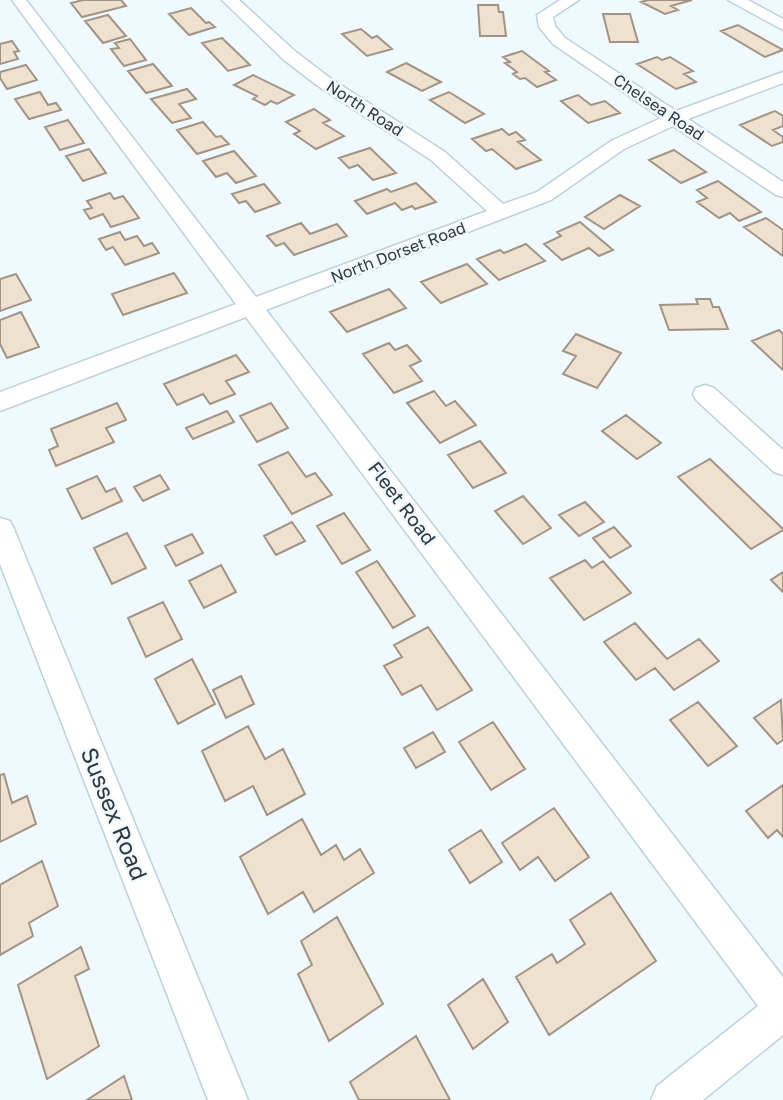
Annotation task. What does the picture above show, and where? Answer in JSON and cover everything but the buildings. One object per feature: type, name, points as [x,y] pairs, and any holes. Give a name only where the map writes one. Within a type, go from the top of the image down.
[{"type":"street","points":[[0,6],[21,0]]},
{"type":"street","name":"Fleet Road","points":[[21,0],[783,1009]]},
{"type":"street","name":"North Road","points":[[230,0],[290,56],[324,82],[438,156],[501,213]]},
{"type":"street","name":"Chelsea Road","points":[[571,0],[545,15],[547,27],[559,41],[783,191]]},
{"type":"street","points":[[736,0],[783,25]]},
{"type":"street","name":"North Dorset Road","points":[[0,402],[544,196],[567,184],[627,140],[676,118],[783,78]]},
{"type":"street","points":[[705,394],[783,465]]},
{"type":"street","name":"Sussex Road","points":[[0,529],[228,1100]]},
{"type":"street","points":[[671,1100],[783,1009]]}]
